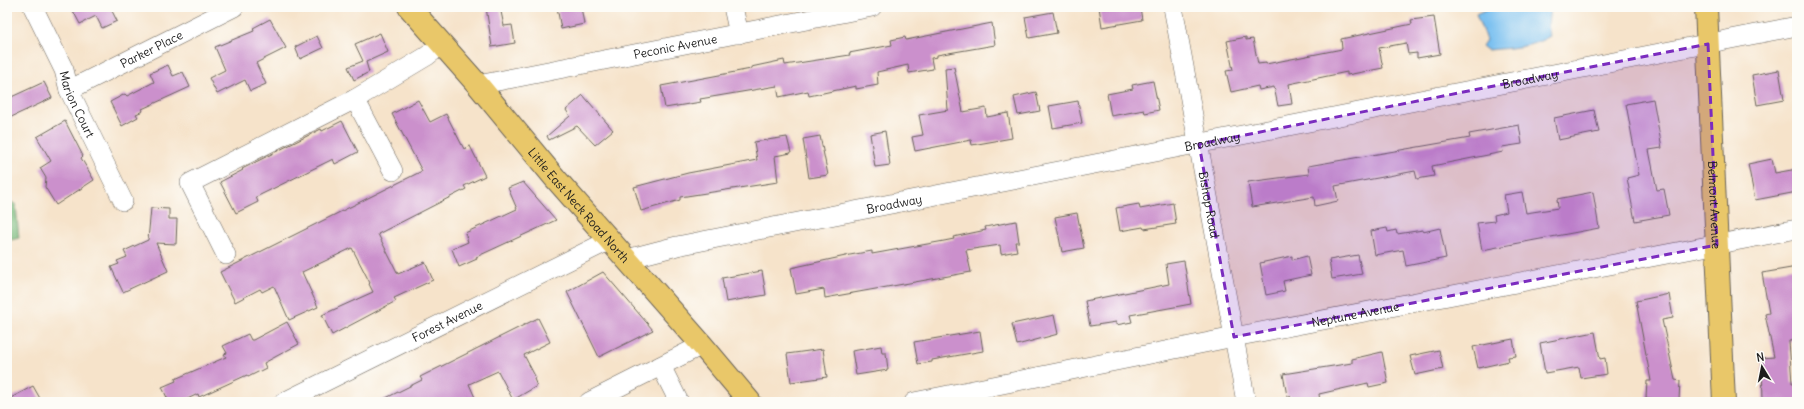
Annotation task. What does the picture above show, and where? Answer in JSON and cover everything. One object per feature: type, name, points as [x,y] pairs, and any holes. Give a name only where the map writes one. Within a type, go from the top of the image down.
[{"type":"main road","name":"Little East Neck Road North","points":[[409,7],[478,85],[555,178],[702,345],[750,402]]},
{"type":"main road","name":"Belmont Avenue","points":[[1706,7],[1724,402]]},
{"type":"street","name":"Marion Court","points":[[33,7],[64,70],[69,90],[123,201]]},
{"type":"street","name":"Parker Place","points":[[69,90],[234,7]]},
{"type":"street","points":[[733,7],[739,34]]},
{"type":"street","name":"Peconic Avenue","points":[[478,85],[872,7]]},
{"type":"street","name":"Bishop Road","points":[[1173,7],[1246,402]]},
{"type":"street","name":"Broadway","points":[[627,260],[684,244],[1797,26]]},
{"type":"street","points":[[226,255],[190,183],[355,99],[427,56],[442,44]]},
{"type":"street","points":[[355,99],[393,171]]},
{"type":"street","name":"Neptune Avenue","points":[[914,402],[1234,337],[1797,229]]},
{"type":"street","name":"Forest Avenue","points":[[284,402],[610,240]]},
{"type":"street","points":[[589,402],[702,345]]},
{"type":"street","points":[[661,366],[679,402]]},
{"type":"highlighted area","points":[[1708,44],[1717,245],[1234,337],[1199,144]]},
{"type":"green space","points":[[7,199],[16,205],[19,238],[7,241]]},
{"type":"water","points":[[1491,7],[1550,8],[1548,25],[1550,36],[1528,45],[1487,50],[1482,46],[1486,40],[1476,14]]},
{"type":"building","points":[[71,7],[116,7],[111,9],[117,21],[102,28],[96,16],[80,24]]},
{"type":"building","points":[[486,7],[500,7],[504,26],[512,25],[515,43],[492,47]]},
{"type":"building","points":[[557,7],[581,7],[584,24],[561,29]]},
{"type":"building","points":[[1099,7],[1140,7],[1142,20],[1102,27]]},
{"type":"building","points":[[1053,12],[1057,33],[1029,38],[1025,17]]},
{"type":"building","points":[[1434,17],[1440,54],[1417,58],[1417,53],[1408,54],[1406,43],[1379,48],[1383,68],[1347,75],[1347,72],[1289,84],[1292,104],[1278,106],[1274,87],[1259,90],[1258,86],[1231,92],[1226,71],[1233,70],[1227,41],[1246,37],[1246,40],[1253,39],[1258,64],[1266,64],[1342,49],[1341,39],[1412,24],[1411,20]]},
{"type":"building","points":[[270,19],[286,48],[256,63],[266,84],[250,91],[245,80],[217,94],[209,78],[225,70],[215,47],[254,31],[253,28]]},
{"type":"building","points":[[992,23],[995,45],[937,55],[937,57],[931,58],[933,69],[909,73],[908,65],[877,72],[878,85],[856,89],[856,86],[809,96],[808,91],[779,97],[777,86],[700,99],[701,102],[665,108],[661,86],[751,69],[751,67],[784,60],[785,65],[850,55],[849,53],[892,45],[891,40],[905,37],[906,40]]},
{"type":"building","points":[[380,33],[388,52],[366,62],[369,72],[354,80],[348,67],[363,61],[355,44]]},
{"type":"building","points":[[317,36],[323,48],[300,59],[295,47]]},
{"type":"building","points":[[168,65],[173,76],[183,72],[190,87],[142,109],[143,111],[136,114],[138,117],[122,126],[110,102],[125,94],[127,96],[154,82],[150,73]]},
{"type":"building","points":[[954,67],[963,112],[986,108],[987,117],[1008,113],[1012,138],[972,145],[971,140],[915,151],[912,137],[923,135],[919,115],[948,110],[945,68]]},
{"type":"building","points":[[1779,70],[1784,100],[1757,105],[1752,75]]},
{"type":"building","points":[[1153,81],[1159,110],[1145,113],[1144,110],[1111,116],[1107,94],[1133,89],[1132,85]]},
{"type":"building","points":[[44,82],[52,98],[7,119],[7,99]]},
{"type":"building","points":[[1036,92],[1040,111],[1018,115],[1014,97]]},
{"type":"building","points":[[583,95],[613,130],[595,145],[577,126],[549,140],[547,136],[570,116],[566,110]]},
{"type":"building","points":[[1653,99],[1662,148],[1649,150],[1657,190],[1664,189],[1669,215],[1635,221],[1627,178],[1639,175],[1626,104]]},
{"type":"building","points":[[418,100],[430,122],[446,114],[464,149],[470,146],[485,176],[464,186],[466,189],[378,234],[398,274],[425,262],[433,280],[394,298],[396,301],[332,335],[322,315],[373,292],[352,248],[302,272],[318,307],[289,320],[274,286],[262,292],[260,289],[235,302],[220,272],[422,171],[392,114]]},
{"type":"building","points":[[1078,101],[1082,123],[1053,128],[1049,106]]},
{"type":"building","points":[[1594,110],[1599,132],[1558,140],[1554,118]]},
{"type":"building","points":[[65,121],[83,156],[81,158],[94,180],[56,205],[45,187],[46,178],[40,168],[51,161],[37,137]]},
{"type":"building","points":[[342,121],[358,152],[335,164],[333,159],[256,197],[258,202],[236,213],[220,182],[243,170],[242,169],[321,129],[322,131]]},
{"type":"building","points":[[1519,125],[1522,144],[1502,147],[1503,152],[1432,166],[1434,176],[1417,179],[1415,171],[1335,186],[1338,201],[1315,206],[1314,197],[1252,207],[1248,182],[1309,174],[1308,166],[1470,138],[1469,134]]},
{"type":"building","points":[[885,131],[890,165],[875,167],[870,134]]},
{"type":"building","points":[[820,136],[828,175],[809,178],[803,139]]},
{"type":"building","points":[[787,137],[791,153],[775,156],[778,182],[680,197],[680,200],[641,211],[634,187],[688,173],[757,160],[754,142]]},
{"type":"building","points":[[1772,159],[1775,173],[1797,169],[1797,192],[1755,200],[1748,164]]},
{"type":"building","points":[[523,182],[556,220],[476,257],[477,259],[459,267],[452,249],[468,242],[465,233],[517,209],[508,188]]},
{"type":"building","points":[[1522,192],[1526,213],[1558,208],[1557,199],[1593,192],[1599,228],[1482,250],[1477,223],[1495,221],[1494,215],[1507,212],[1504,195]]},
{"type":"building","points":[[1173,203],[1176,224],[1120,231],[1116,208],[1139,204],[1140,209]]},
{"type":"building","points":[[151,208],[169,209],[169,219],[177,219],[176,244],[156,243],[168,271],[123,292],[111,267],[119,264],[117,261],[127,257],[124,251],[148,240]]},
{"type":"building","points":[[1077,213],[1084,248],[1062,252],[1055,217]]},
{"type":"building","points":[[1016,221],[1019,242],[1015,242],[1017,251],[1001,254],[1000,245],[966,250],[971,272],[825,298],[824,289],[796,294],[791,268],[872,251],[872,254],[954,239],[953,237],[986,230],[985,227]]},
{"type":"building","points":[[1387,228],[1388,232],[1396,230],[1397,234],[1423,230],[1423,232],[1440,228],[1446,258],[1406,266],[1403,250],[1375,255],[1371,231]]},
{"type":"building","points":[[1358,255],[1362,274],[1332,279],[1329,260]]},
{"type":"building","points":[[1292,256],[1292,260],[1307,256],[1311,275],[1283,281],[1285,291],[1266,295],[1260,263]]},
{"type":"building","points":[[1184,261],[1191,304],[1130,315],[1132,322],[1116,325],[1116,322],[1090,326],[1085,301],[1169,284],[1166,264]]},
{"type":"building","points":[[1797,267],[1797,319],[1793,320],[1797,340],[1789,341],[1792,383],[1797,383],[1797,402],[1763,402],[1762,358],[1774,357],[1765,314],[1769,313],[1762,273]]},
{"type":"building","points":[[762,271],[766,295],[726,302],[722,278]]},
{"type":"building","points":[[603,272],[653,330],[599,357],[567,292]]},
{"type":"building","points":[[1669,294],[1673,318],[1662,320],[1675,380],[1680,381],[1679,400],[1646,398],[1647,381],[1651,381],[1636,301]]},
{"type":"building","points":[[1054,315],[1058,334],[1017,345],[1012,324]]},
{"type":"building","points":[[538,318],[550,342],[524,355],[536,378],[534,379],[537,386],[513,400],[498,371],[469,384],[477,402],[378,402],[422,380],[420,377]]},
{"type":"building","points":[[287,322],[299,344],[264,363],[266,368],[199,397],[198,394],[181,402],[169,402],[162,387],[176,381],[175,379],[226,357],[224,354],[227,353],[223,346],[248,334],[251,340],[253,340]]},
{"type":"building","points":[[980,331],[983,351],[918,364],[914,342]]},
{"type":"building","points":[[1595,332],[1600,359],[1605,358],[1607,374],[1581,378],[1579,367],[1545,373],[1540,343]]},
{"type":"building","points":[[1513,339],[1516,356],[1508,357],[1509,361],[1478,368],[1473,347]]},
{"type":"building","points":[[881,346],[882,353],[886,353],[888,370],[856,375],[852,351]]},
{"type":"building","points":[[823,349],[827,377],[791,382],[787,354]]},
{"type":"building","points":[[1439,350],[1443,369],[1415,375],[1410,356]]},
{"type":"building","points":[[1382,352],[1388,383],[1369,387],[1368,383],[1319,394],[1320,402],[1292,402],[1290,396],[1287,396],[1283,374],[1352,363],[1352,359]]},
{"type":"building","points":[[33,386],[42,402],[7,402],[7,400]]}]
